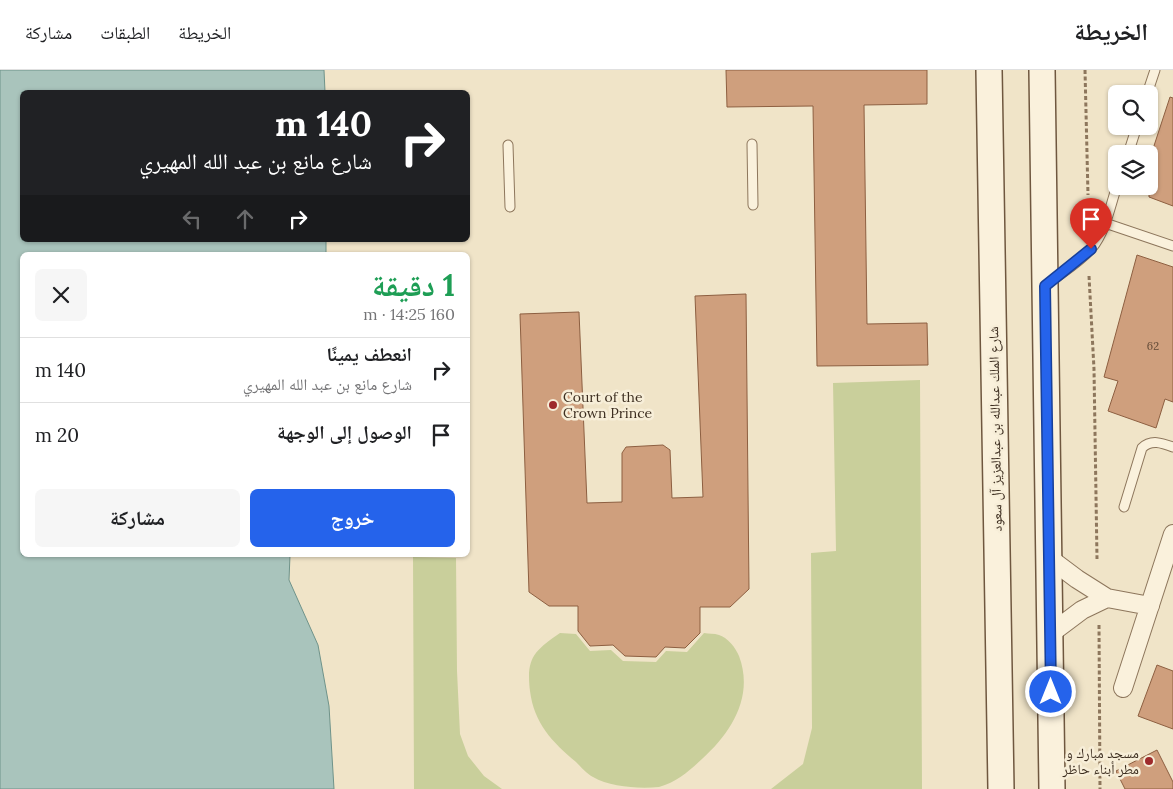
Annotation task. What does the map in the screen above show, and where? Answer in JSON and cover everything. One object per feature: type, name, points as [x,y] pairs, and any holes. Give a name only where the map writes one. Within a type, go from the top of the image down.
[{"type":"main road","name":"شارع الملك عبدالله بن عبدالعزيز آل سعود","points":[[989,70],[1002,789]]},
{"type":"main road","points":[[1042,70],[1052,789]]},
{"type":"street","points":[[1123,688],[1173,534]]},
{"type":"street","points":[[1050,558],[1077,579],[1107,598],[1150,606]]},
{"type":"street","points":[[1050,634],[1076,614],[1107,598]]},
{"type":"lane","points":[[1151,85],[1155,70]]},
{"type":"lane","points":[[752,144],[753,205]]},
{"type":"lane","points":[[508,145],[510,207]]},
{"type":"lane","points":[[1045,286],[1091,249],[1105,223],[1114,195]]},
{"type":"lane","points":[[1105,223],[1173,246]]},
{"type":"lane","points":[[1124,507],[1142,448],[1155,442],[1173,447]]},
{"type":"path","points":[[1085,70],[1088,195]]},
{"type":"path","points":[[1089,276],[1094,369],[1098,559]]},
{"type":"path","points":[[1099,625],[1100,789]]},
{"type":"green space","points":[[920,380],[922,789],[771,789],[803,764],[812,728],[811,553],[836,551],[833,383]]},
{"type":"green space","points":[[413,557],[456,558],[457,671],[460,734],[468,756],[484,776],[502,789],[414,789]]},
{"type":"green space","points":[[560,633],[576,634],[590,651],[611,650],[623,661],[656,662],[666,651],[687,652],[704,633],[722,636],[736,650],[743,671],[742,699],[731,725],[723,737],[697,764],[677,779],[659,787],[643,788],[616,785],[591,776],[552,739],[540,722],[532,702],[529,680],[531,663],[538,651]]},
{"type":"water","points":[[0,70],[324,70],[325,90],[20,90],[20,242],[326,242],[326,252],[20,252],[20,557],[290,557],[289,580],[318,645],[329,706],[334,789],[0,789]]},
{"type":"building","points":[[726,70],[927,70],[927,104],[864,105],[867,324],[927,323],[928,365],[817,366],[813,106],[727,107]]},
{"type":"building","points":[[1170,97],[1173,98],[1173,206],[1149,197],[1149,195],[1158,195],[1158,145],[1154,145]]},
{"type":"building","points":[[1137,255],[1173,267],[1173,402],[1165,399],[1156,428],[1108,411],[1118,381],[1104,377]]},
{"type":"building","name":"Court of the Crown Prince","points":[[746,294],[749,589],[730,607],[700,607],[700,633],[685,648],[665,647],[656,657],[625,656],[613,645],[590,646],[578,631],[578,606],[549,606],[529,592],[520,314],[579,312],[587,503],[622,502],[622,453],[626,447],[663,445],[670,450],[672,498],[703,497],[695,296]]},
{"type":"building","points":[[1157,665],[1173,671],[1173,729],[1138,716]]},
{"type":"building","name":"مسجد مبارك و مطر أبناء حاظر","points":[[1157,750],[1173,782],[1173,789],[1125,789],[1116,771]]},
{"type":"place","name":"Court of the Crown Prince","points":[[553,405]]},
{"type":"place","name":"مسجد مبارك و مطر أبناء حاظر","points":[[1149,761]]},
{"type":"route","points":[[1051,692],[1045,286],[1091,249]]}]
